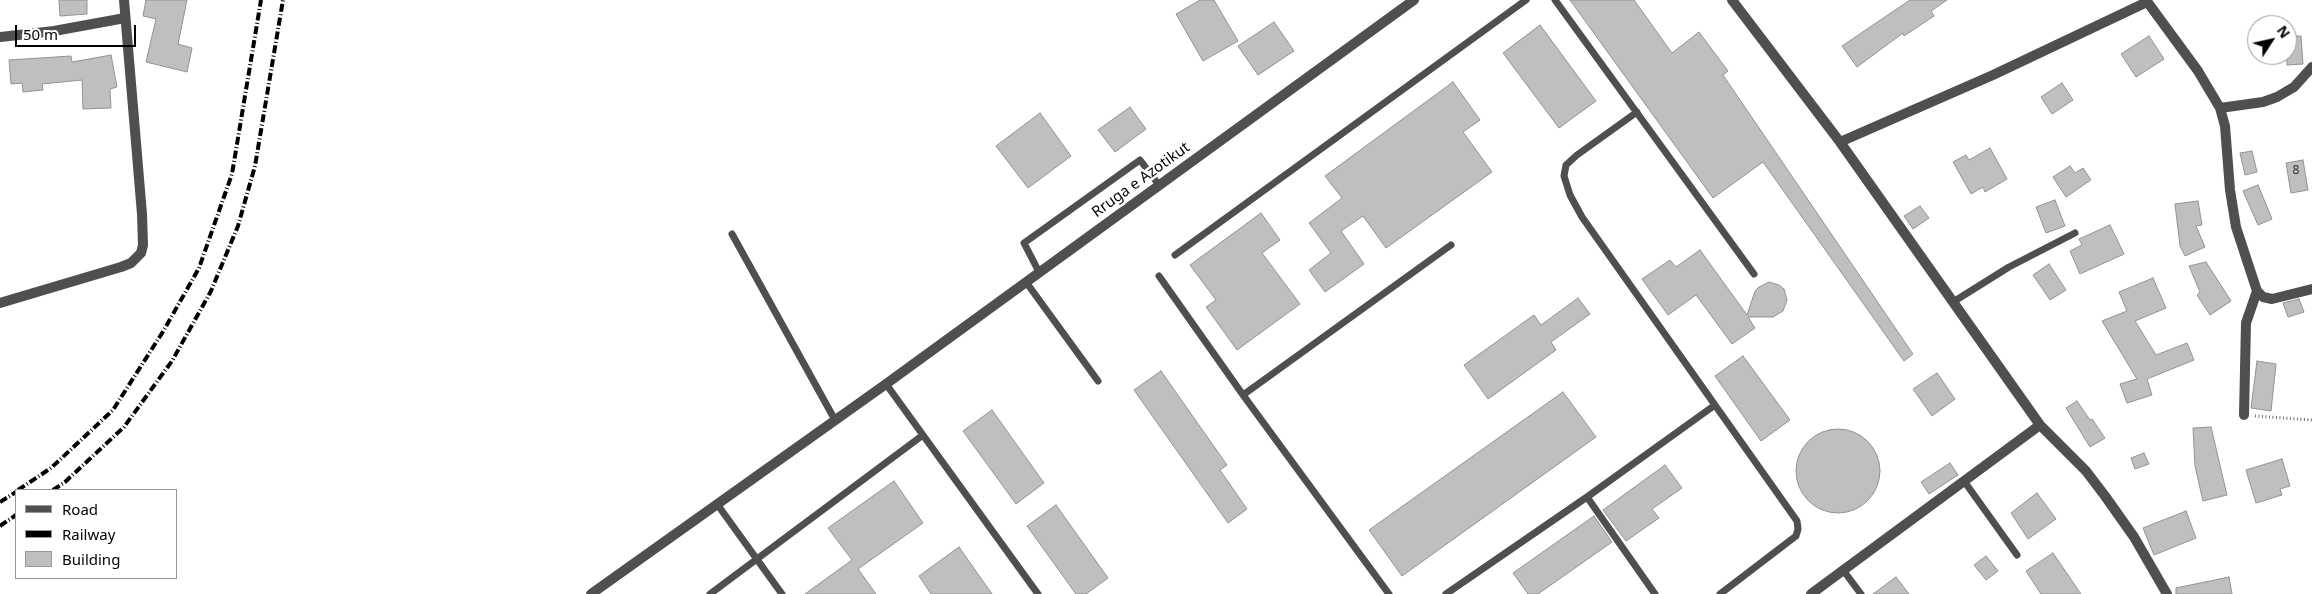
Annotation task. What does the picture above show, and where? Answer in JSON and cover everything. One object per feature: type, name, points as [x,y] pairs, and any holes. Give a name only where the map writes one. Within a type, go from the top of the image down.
[{"type":"street","points":[[0,303],[131,263],[141,253],[143,245],[142,214],[124,0]]},
{"type":"street","name":"Rruga e Azotikut","points":[[591,594],[886,384],[1414,0]]},
{"type":"street","points":[[1732,0],[1840,142],[2040,425],[2086,471],[2105,496],[2134,537],[2167,594]]},
{"type":"street","points":[[1840,142],[1993,75],[2146,1],[2203,78],[2220,108],[2225,126],[2230,190],[2236,227],[2257,291],[2263,298],[2272,299],[2312,289]]},
{"type":"street","points":[[0,37],[54,31],[125,18]]},
{"type":"street","points":[[2220,108],[2263,102],[2277,97],[2294,87],[2312,67]]},
{"type":"street","points":[[2244,415],[2246,323],[2257,291]]},
{"type":"street","points":[[1811,594],[2040,425]]},
{"type":"lane","points":[[1175,255],[1526,0]]},
{"type":"lane","points":[[1555,0],[1754,274]]},
{"type":"lane","points":[[1637,112],[1566,165],[1564,176],[1570,195],[1582,217],[1797,521],[1798,529],[1796,536],[1720,594]]},
{"type":"lane","points":[[1039,272],[1024,243],[1140,160],[1159,185]]},
{"type":"lane","points":[[1953,302],[2009,267],[2074,233]]},
{"type":"lane","points":[[732,234],[835,420]]},
{"type":"lane","points":[[1243,395],[1451,245]]},
{"type":"lane","points":[[1159,276],[1243,395],[1389,594]]},
{"type":"lane","points":[[1026,282],[1098,381]]},
{"type":"lane","points":[[886,384],[1038,594]]},
{"type":"lane","points":[[1446,594],[1587,497],[1715,405]]},
{"type":"lane","points":[[710,594],[923,435]]},
{"type":"lane","points":[[1964,481],[2017,555]]},
{"type":"lane","points":[[1587,497],[1655,594]]},
{"type":"lane","points":[[717,504],[782,594]]},
{"type":"lane","points":[[1843,570],[1860,594]]},
{"type":"path","points":[[2244,415],[2312,420]]},
{"type":"building","points":[[59,0],[87,0],[87,14],[60,16]]},
{"type":"building","points":[[146,0],[187,0],[178,44],[192,48],[187,72],[146,62],[156,19],[143,16]]},
{"type":"building","points":[[1200,0],[1214,0],[1238,41],[1203,61],[1176,14]]},
{"type":"building","points":[[1570,0],[1634,0],[1672,53],[1699,32],[1728,71],[1723,75],[1913,354],[1904,361],[1763,162],[1713,198]]},
{"type":"building","points":[[1910,0],[1947,0],[1931,11],[1934,16],[1904,36],[1903,33],[1857,67],[1842,46]]},
{"type":"building","points":[[1274,22],[1294,51],[1258,75],[1238,46]]},
{"type":"building","points":[[1540,25],[1596,101],[1559,128],[1503,53]]},
{"type":"building","points":[[2149,36],[2164,59],[2136,77],[2121,54]]},
{"type":"building","points":[[2297,36],[2301,36],[2303,64],[2297,64]]},
{"type":"building","points":[[111,55],[117,87],[110,89],[111,108],[83,109],[82,80],[42,84],[43,90],[23,92],[22,83],[11,84],[9,60],[71,56],[72,62]]},
{"type":"building","points":[[1453,82],[1480,120],[1463,132],[1492,172],[1386,248],[1363,216],[1341,231],[1364,264],[1325,292],[1309,270],[1331,253],[1309,223],[1342,198],[1325,176]]},
{"type":"building","points":[[2062,83],[2073,100],[2052,114],[2041,97]]},
{"type":"building","points":[[1130,107],[1146,129],[1115,152],[1098,130]]},
{"type":"building","points":[[1040,113],[1071,156],[1028,188],[996,146]]},
{"type":"building","points":[[1990,148],[2007,179],[1985,192],[1983,187],[1971,194],[1953,162],[1966,155],[1969,160]]},
{"type":"building","points":[[2252,151],[2257,172],[2245,175],[2240,153]]},
{"type":"building","points":[[2303,160],[2308,190],[2291,193],[2286,163]]},
{"type":"building","points":[[2070,166],[2075,173],[2083,168],[2091,180],[2066,197],[2053,177]]},
{"type":"building","points":[[2258,185],[2272,219],[2258,225],[2243,191]]},
{"type":"building","points":[[2055,200],[2065,226],[2046,233],[2036,207]]},
{"type":"building","points":[[2198,201],[2202,225],[2196,226],[2205,247],[2185,256],[2180,246],[2175,204]]},
{"type":"building","points":[[1920,206],[1929,218],[1913,229],[1904,216]]},
{"type":"building","points":[[1261,213],[1280,240],[1262,253],[1300,304],[1237,350],[1206,307],[1216,300],[1190,265]]},
{"type":"building","points":[[2110,225],[2124,254],[2080,274],[2070,251],[2082,245],[2079,239]]},
{"type":"building","points":[[1700,250],[1747,315],[1755,291],[1769,282],[1779,285],[1784,289],[1787,300],[1783,311],[1773,317],[1748,317],[1755,328],[1732,344],[1696,295],[1668,315],[1642,279],[1670,260],[1676,267]]},
{"type":"building","points":[[2206,262],[2231,301],[2210,315],[2197,295],[2200,292],[2189,266]]},
{"type":"building","points":[[2049,264],[2066,290],[2050,300],[2033,275]]},
{"type":"building","points":[[2153,278],[2166,308],[2135,321],[2156,355],[2187,343],[2194,360],[2147,379],[2152,395],[2127,403],[2120,384],[2137,379],[2102,321],[2127,311],[2119,292]]},
{"type":"building","points":[[1578,298],[1590,314],[1551,342],[1556,350],[1488,399],[1464,365],[1534,315],[1541,325]]},
{"type":"building","points":[[2299,299],[2304,312],[2288,317],[2283,303]]},
{"type":"building","points":[[1743,356],[1790,420],[1761,441],[1715,376]]},
{"type":"building","points":[[2257,361],[2276,364],[2271,411],[2251,408]]},
{"type":"building","points":[[1161,371],[1227,465],[1220,470],[1247,509],[1228,523],[1134,390]]},
{"type":"building","points":[[1937,373],[1955,399],[1932,416],[1913,389]]},
{"type":"building","points":[[1563,392],[1596,437],[1402,576],[1369,530]]},
{"type":"building","points":[[2077,401],[2105,438],[2090,447],[2066,408]]},
{"type":"building","points":[[992,410],[1044,483],[1016,504],[963,431]]},
{"type":"building","points":[[2211,427],[2227,495],[2203,501],[2195,466],[2193,428]]},
{"type":"building","points":[[1838,429],[1854,432],[1868,441],[1877,455],[1880,471],[1877,487],[1868,501],[1854,510],[1838,513],[1822,510],[1808,501],[1799,487],[1796,471],[1799,455],[1808,441],[1822,432]]},
{"type":"building","points":[[2144,453],[2149,464],[2135,469],[2131,458]]},
{"type":"building","points":[[2282,459],[2290,486],[2280,489],[2282,495],[2256,503],[2246,470]]},
{"type":"building","points":[[1950,463],[1958,475],[1929,494],[1921,482]]},
{"type":"building","points":[[1665,465],[1682,488],[1652,509],[1659,518],[1626,541],[1603,510]]},
{"type":"building","points":[[894,481],[923,523],[858,569],[876,594],[805,594],[852,560],[828,528]]},
{"type":"building","points":[[2037,493],[2056,519],[2028,539],[2011,513]]},
{"type":"building","points":[[1056,505],[1108,578],[1086,594],[1076,594],[1027,526]]},
{"type":"building","points":[[2186,511],[2196,538],[2154,555],[2143,528]]},
{"type":"building","points":[[1594,516],[1612,542],[1538,594],[1528,594],[1513,573]]},
{"type":"building","points":[[959,547],[992,594],[931,594],[919,576]]},
{"type":"building","points":[[2053,553],[2081,594],[2041,594],[2026,571]]},
{"type":"building","points":[[1986,556],[1998,571],[1986,580],[1974,565]]},
{"type":"building","points":[[1896,577],[1909,594],[1873,594]]},
{"type":"building","points":[[2229,577],[2232,594],[2176,594],[2176,588]]},
{"type":"railway","points":[[20,489],[51,468],[113,410],[164,330],[199,268],[232,174],[261,0]]},
{"type":"railway","points":[[54,489],[65,482],[124,427],[172,361],[211,291],[238,226],[255,166],[283,0]]},
{"type":"railway","points":[[0,502],[15,493]]},
{"type":"railway","points":[[0,526],[15,516]]}]
